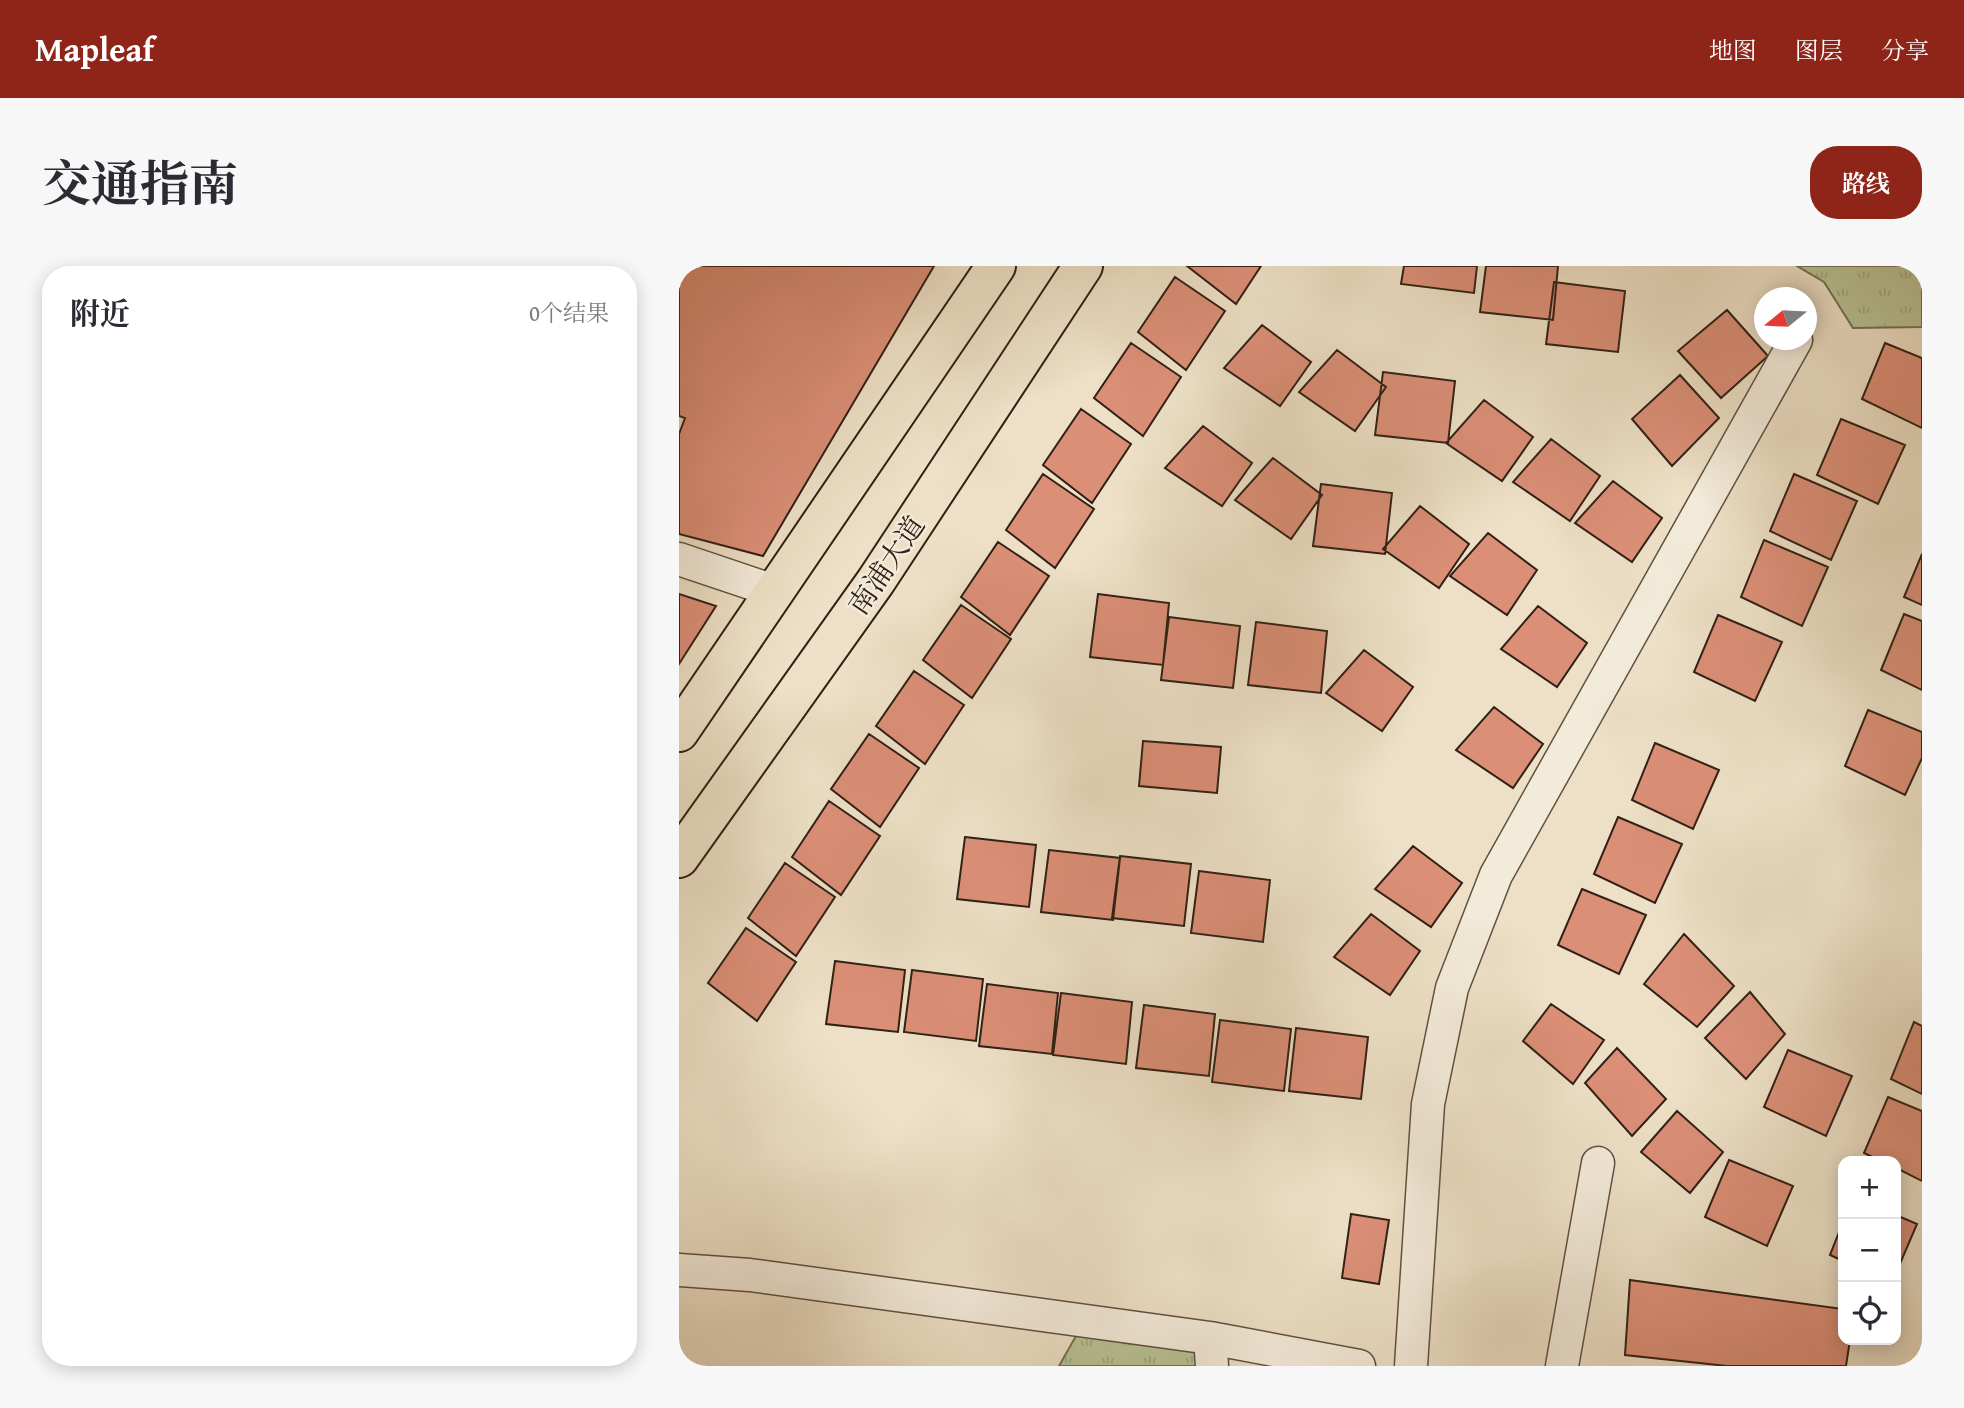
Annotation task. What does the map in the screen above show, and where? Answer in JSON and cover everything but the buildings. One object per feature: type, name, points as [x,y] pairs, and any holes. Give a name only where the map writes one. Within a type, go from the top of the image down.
[{"type":"main road","points":[[679,732],[996,266]]},
{"type":"main road","name":"南浦大道","points":[[679,858],[876,581],[1083,266]]},
{"type":"street","points":[[1411,1366],[1428,1104],[1452,988],[1496,875],[1790,350]]},
{"type":"street","points":[[679,559],[774,591]]},
{"type":"street","points":[[1562,1366],[1598,1163]]},
{"type":"street","points":[[679,1270],[750,1275],[1211,1352],[1359,1366]]},
{"type":"green space","points":[[1797,266],[1922,266],[1922,327],[1853,328],[1824,282]]},
{"type":"green space","points":[[1085,1320],[1210,1338],[1212,1366],[1059,1366]]}]
